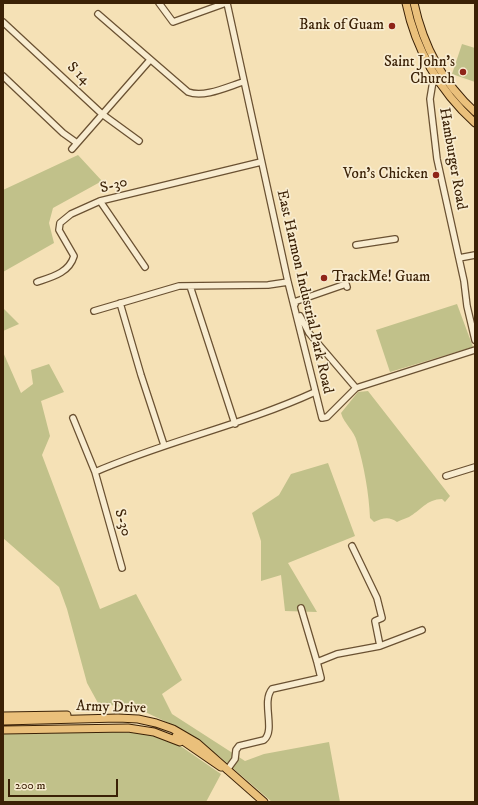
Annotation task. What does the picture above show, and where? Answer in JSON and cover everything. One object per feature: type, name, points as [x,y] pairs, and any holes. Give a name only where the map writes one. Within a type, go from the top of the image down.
[{"type":"main road","points":[[406,3],[415,36],[434,75],[453,102],[475,123]]},
{"type":"main road","points":[[414,3],[422,34],[435,62],[452,88],[475,112]]},
{"type":"main road","points":[[3,716],[129,714],[148,716],[183,730],[199,740],[211,758]]},
{"type":"main road","name":"Army Drive","points":[[3,721],[118,718],[143,720],[173,729],[198,743],[211,758]]},
{"type":"main road","name":"Army Drive","points":[[3,726],[118,722],[139,724],[172,734],[191,745],[227,770],[264,802]]},
{"type":"main road","points":[[3,730],[137,728],[169,737],[211,758]]},
{"type":"street","points":[[160,3],[173,22],[227,3]]},
{"type":"street","name":"East Harmon Industrial Park Road","points":[[227,3],[243,82],[288,282],[322,418],[327,417],[356,388],[475,350]]},
{"type":"street","points":[[98,14],[188,92],[195,94],[243,82]]},
{"type":"street","name":"S 14","points":[[3,22],[102,114],[139,140]]},
{"type":"street","points":[[72,148],[150,60]]},
{"type":"street","name":"Hamburger Road","points":[[434,75],[430,99],[435,144],[475,340]]},
{"type":"street","points":[[3,76],[63,133],[77,143]]},
{"type":"street","name":"S-30","points":[[36,282],[60,274],[72,264],[74,256],[59,230],[60,223],[71,214],[100,201],[261,162]]},
{"type":"street","points":[[100,201],[145,267]]},
{"type":"street","points":[[356,245],[395,239]]},
{"type":"street","points":[[459,258],[475,254]]},
{"type":"street","points":[[94,311],[167,288],[190,286],[268,285],[288,282]]},
{"type":"street","points":[[347,287],[346,284],[294,302],[309,334],[356,388]]},
{"type":"street","points":[[190,286],[235,424]]},
{"type":"street","points":[[467,300],[475,298]]},
{"type":"street","points":[[120,303],[164,445]]},
{"type":"street","points":[[95,472],[164,445],[235,424],[315,392]]},
{"type":"street","name":"S-30","points":[[73,418],[95,472],[122,568]]},
{"type":"street","points":[[446,476],[475,467]]},
{"type":"street","points":[[352,546],[377,598],[382,618],[375,621],[380,646]]},
{"type":"street","points":[[227,770],[235,759],[236,750],[239,746],[267,738],[270,691],[272,689],[321,678],[301,608]]},
{"type":"street","points":[[317,662],[337,654],[380,646],[422,630]]},
{"type":"green space","points":[[462,44],[475,48],[475,82],[452,74]]},
{"type":"green space","points":[[78,155],[102,181],[53,208],[49,223],[54,243],[3,272],[3,190]]},
{"type":"green space","points":[[457,304],[473,347],[390,372],[376,330]]},
{"type":"green space","points":[[3,308],[19,324],[3,331]]},
{"type":"green space","points":[[3,352],[21,393],[33,384],[31,370],[49,364],[64,392],[41,401],[50,436],[42,455],[100,609],[136,594],[182,680],[162,694],[172,714],[245,761],[264,754],[329,742],[340,802],[272,802],[220,757],[179,728],[141,710],[98,703],[87,683],[67,609],[59,587],[3,538]]},
{"type":"green space","points":[[368,391],[450,496],[445,502],[442,499],[432,501],[413,515],[397,522],[386,518],[374,522],[370,518],[367,489],[360,451],[356,438],[341,413],[358,392]]},
{"type":"green space","points":[[328,463],[355,536],[288,563],[317,612],[285,611],[281,575],[261,581],[261,541],[252,513],[279,495],[291,474]]},
{"type":"green space","points":[[116,732],[146,733],[179,745],[221,774],[206,802],[3,801],[3,734]]},
{"type":"place","name":"Bank of Guam","points":[[392,26]]},
{"type":"place","name":"Saint John's Church","points":[[463,72]]},
{"type":"place","name":"Von's Chicken","points":[[436,175]]},
{"type":"place","name":"TrackMe! Guam","points":[[324,278]]}]
